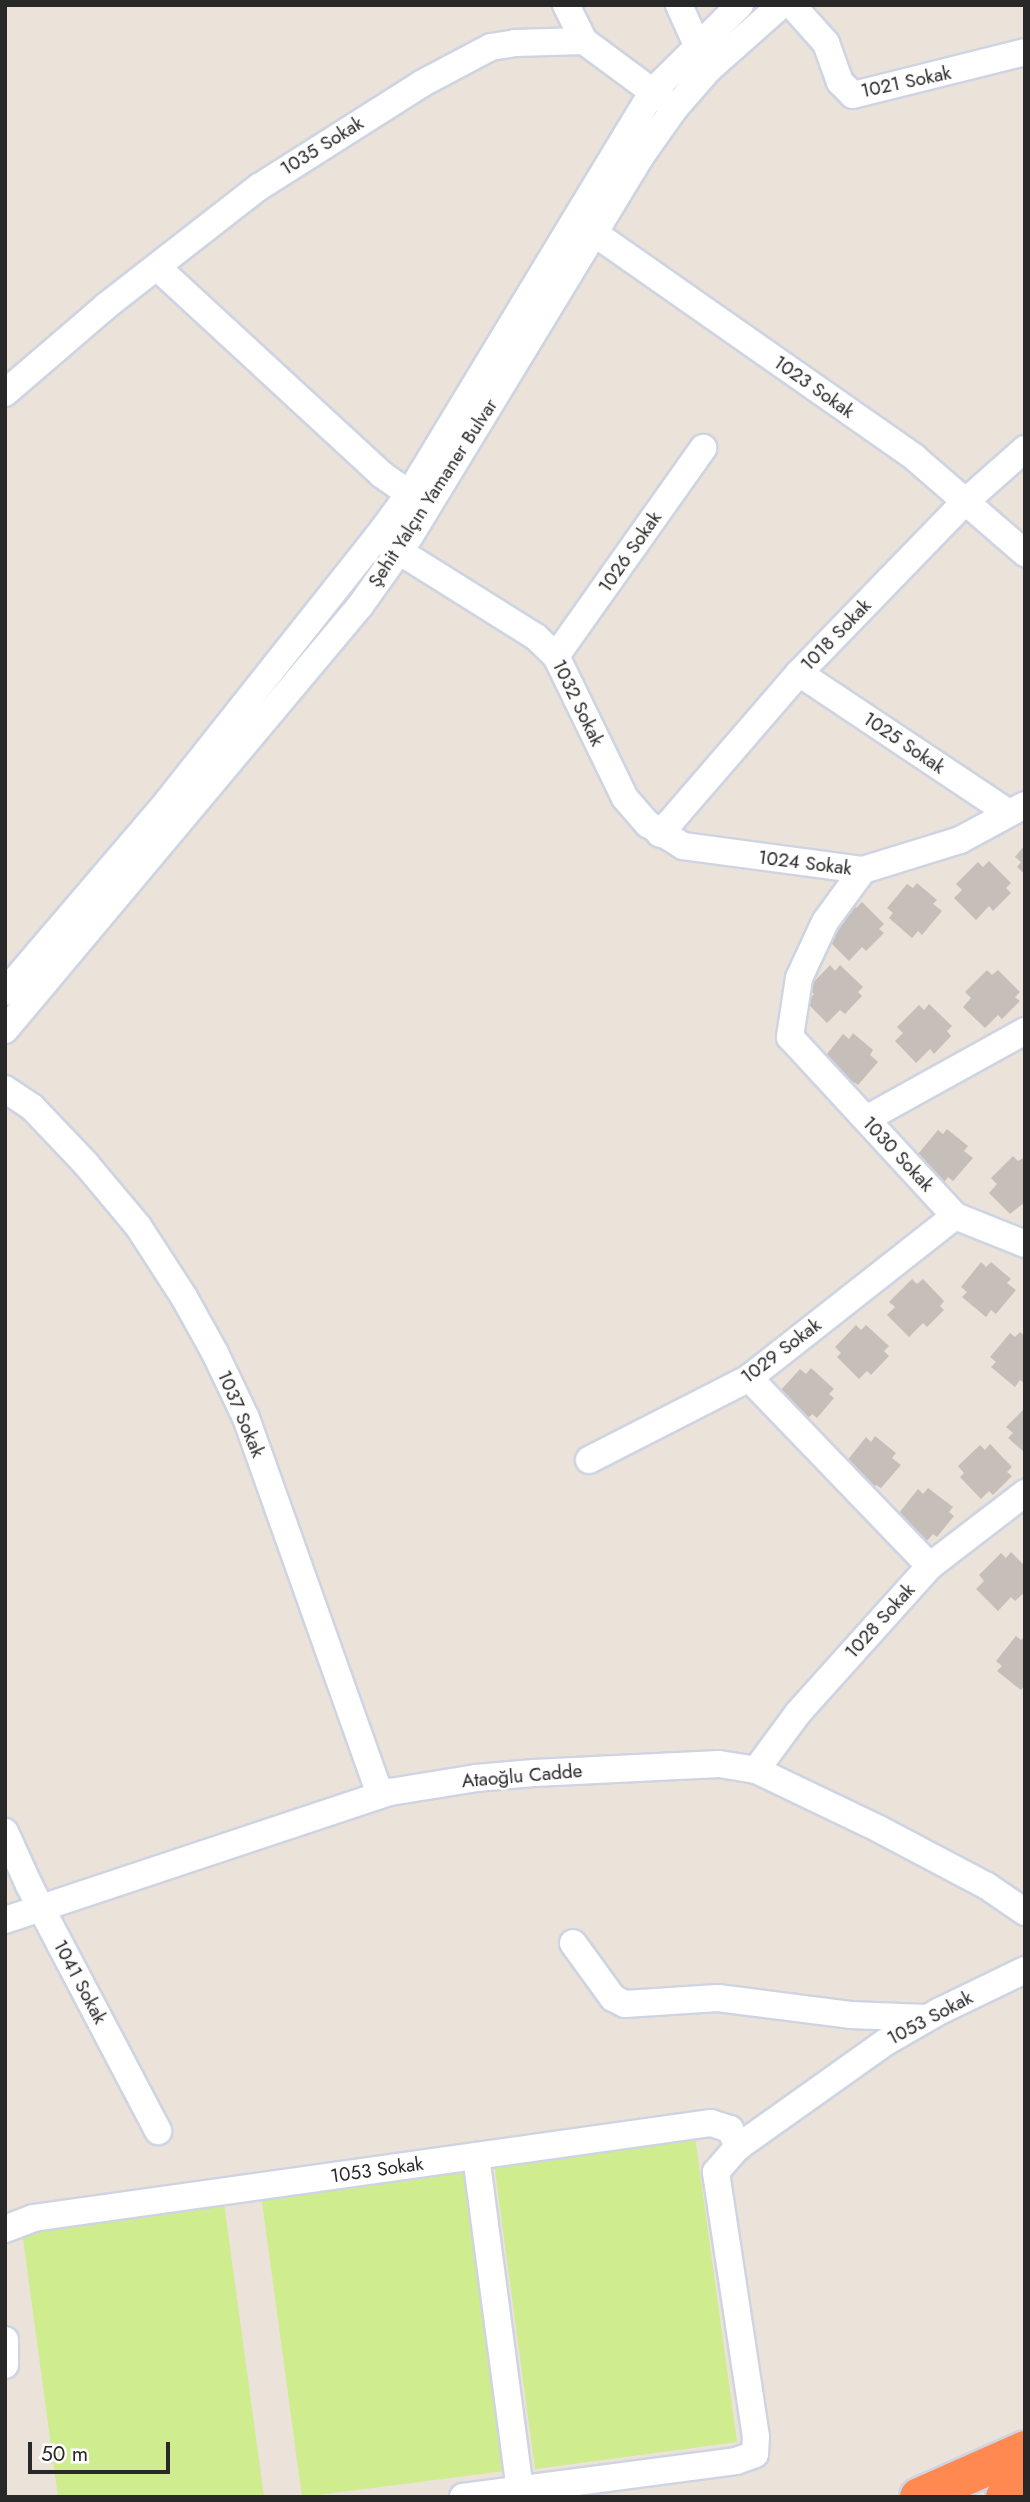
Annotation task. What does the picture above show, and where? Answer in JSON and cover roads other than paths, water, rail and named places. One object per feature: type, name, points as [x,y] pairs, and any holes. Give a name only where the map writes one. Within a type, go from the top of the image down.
[{"type":"highway","points":[[919,2497],[1025,2451]]},
{"type":"highway","points":[[1005,2497],[1025,2489]]},
{"type":"street","points":[[566,5],[584,41],[675,108]]},
{"type":"street","points":[[679,5],[697,45]]},
{"type":"street","points":[[585,226],[652,92],[740,5]]},
{"type":"street","name":"Şehit Yalçın Yamaner Bulvar","points":[[5,1030],[360,606],[398,553],[418,500],[585,226],[675,108],[709,69],[781,5]]},
{"type":"street","name":"1021 Sokak","points":[[792,5],[826,43],[840,82],[853,95],[1025,52]]},
{"type":"street","name":"1035 Sokak","points":[[5,393],[157,267],[259,187],[421,84],[491,47],[515,43],[584,41]]},
{"type":"street","name":"1023 Sokak","points":[[585,226],[914,457],[1025,553]]},
{"type":"street","points":[[5,992],[184,781],[378,536],[418,500],[380,474],[157,267]]},
{"type":"street","name":"1026 Sokak","points":[[556,656],[703,448]]},
{"type":"street","name":"1018 Sokak","points":[[660,834],[799,673],[965,502],[1025,449]]},
{"type":"street","name":"1032 Sokak","points":[[378,536],[398,553],[536,637],[556,656],[625,798],[660,834]]},
{"type":"street","name":"1025 Sokak","points":[[799,673],[1017,809]]},
{"type":"street","name":"1024 Sokak","points":[[660,834],[683,846],[863,870],[960,840],[1017,809]]},
{"type":"street","name":"1030 Sokak","points":[[863,870],[825,922],[799,978],[790,1037],[955,1216],[1025,1244]]},
{"type":"street","points":[[866,1119],[1025,1031]]},
{"type":"street","name":"1037 Sokak","points":[[5,1088],[32,1107],[86,1164],[138,1226],[184,1297],[215,1353],[250,1430],[380,1795]]},
{"type":"street","name":"1029 Sokak","points":[[589,1460],[750,1378],[955,1216]]},
{"type":"street","points":[[750,1378],[929,1566]]},
{"type":"street","name":"1028 Sokak","points":[[756,1770],[798,1713],[929,1566],[1025,1493]]},
{"type":"street","name":"Ataoğlu Cadde","points":[[5,1920],[380,1795],[476,1778],[719,1764],[756,1770],[879,1829],[987,1886],[1025,1912]]},
{"type":"street","name":"1041 Sokak","points":[[5,1832],[41,1908],[158,2131]]},
{"type":"street","points":[[573,1943],[613,1998],[625,2004],[718,1998],[850,2015],[926,2018]]},
{"type":"street","name":"1053 Sokak","points":[[463,2497],[736,2461],[755,2454],[756,2437],[716,2172],[738,2147],[886,2042],[926,2018],[1025,1970]]},
{"type":"street","name":"1053 Sokak","points":[[5,2229],[33,2218],[712,2123],[730,2129],[738,2147]]},
{"type":"street","points":[[476,2156],[520,2489]]},
{"type":"street","points":[[5,2340],[5,2365]]}]
